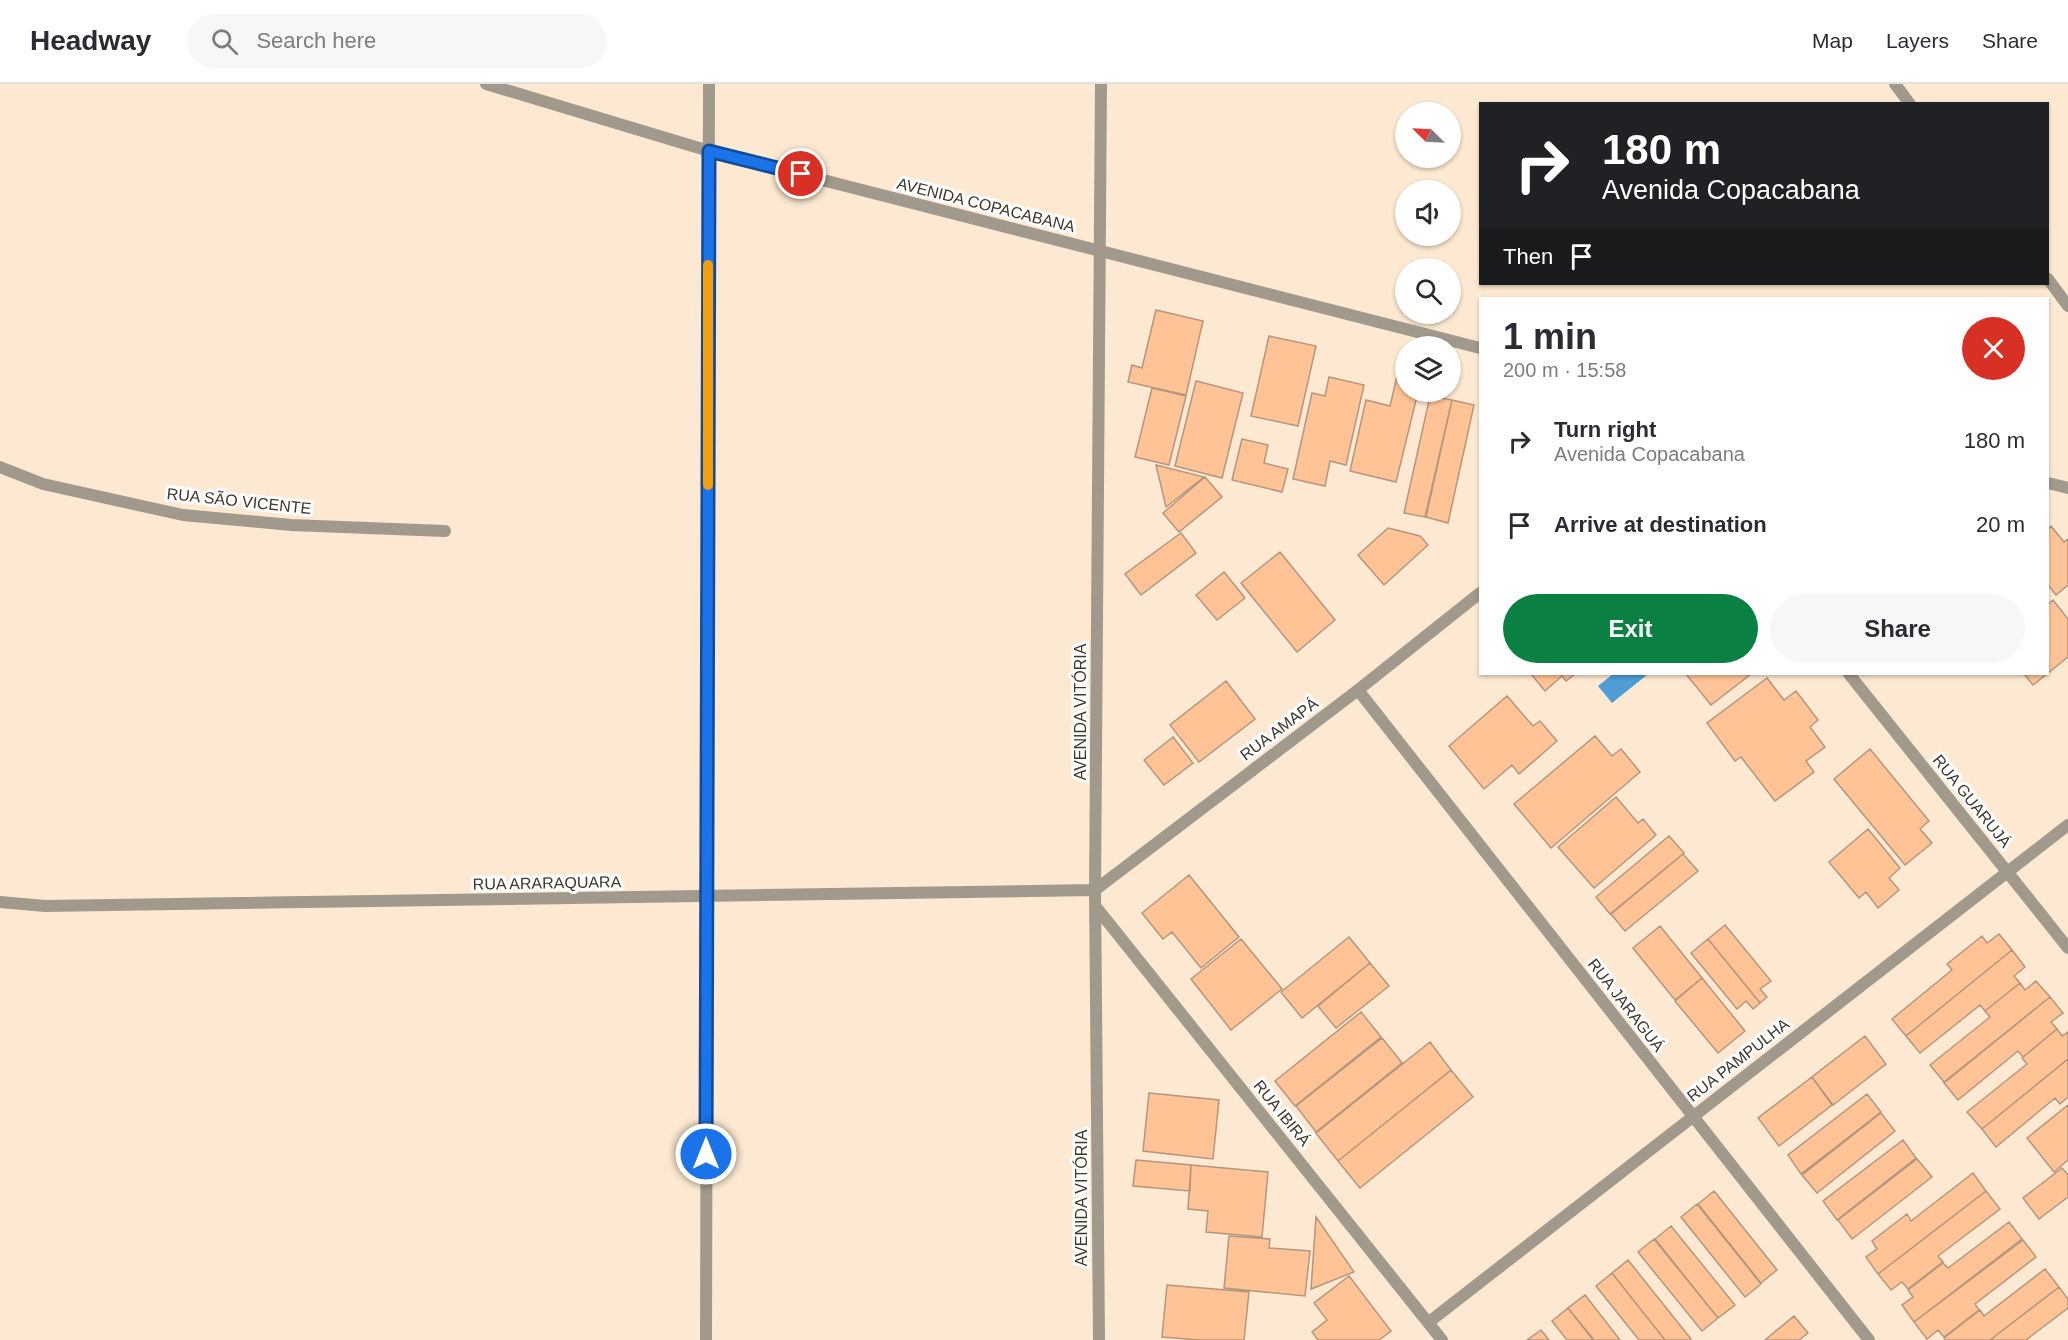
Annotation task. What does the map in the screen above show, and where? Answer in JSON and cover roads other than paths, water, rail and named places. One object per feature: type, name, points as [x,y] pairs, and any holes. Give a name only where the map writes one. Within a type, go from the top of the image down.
[{"type":"street","name":"AVENIDA COPACABANA","points":[[486,84],[709,151],[1479,348]]},
{"type":"street","points":[[706,1340],[709,84]]},
{"type":"street","name":"AVENIDA VITÓRIA","points":[[1099,1340],[1095,890],[1101,84]]},
{"type":"street","points":[[1894,84],[1908,102]]},
{"type":"street","points":[[2049,280],[2068,306]]},
{"type":"street","name":"RUA SÃO VICENTE","points":[[0,467],[43,484],[183,515],[291,525],[445,531]]},
{"type":"street","points":[[2049,483],[2068,488]]},
{"type":"street","name":"RUA AMAPÁ","points":[[1095,890],[1358,690],[1479,593]]},
{"type":"street","name":"RUA GUARUJÁ","points":[[1850,675],[2068,948]]},
{"type":"street","name":"RUA JARAGUÁ","points":[[1358,690],[1869,1340]]},
{"type":"street","name":"RUA PAMPULHA","points":[[1429,1322],[2068,825]]},
{"type":"street","name":"RUA ARARAQUARA","points":[[0,902],[45,906],[1095,890]]},
{"type":"street","name":"RUA IBIRÁ","points":[[1096,907],[1443,1340]]},
{"type":"water","points":[[1612,675],[1647,675],[1612,703],[1598,686]]}]
